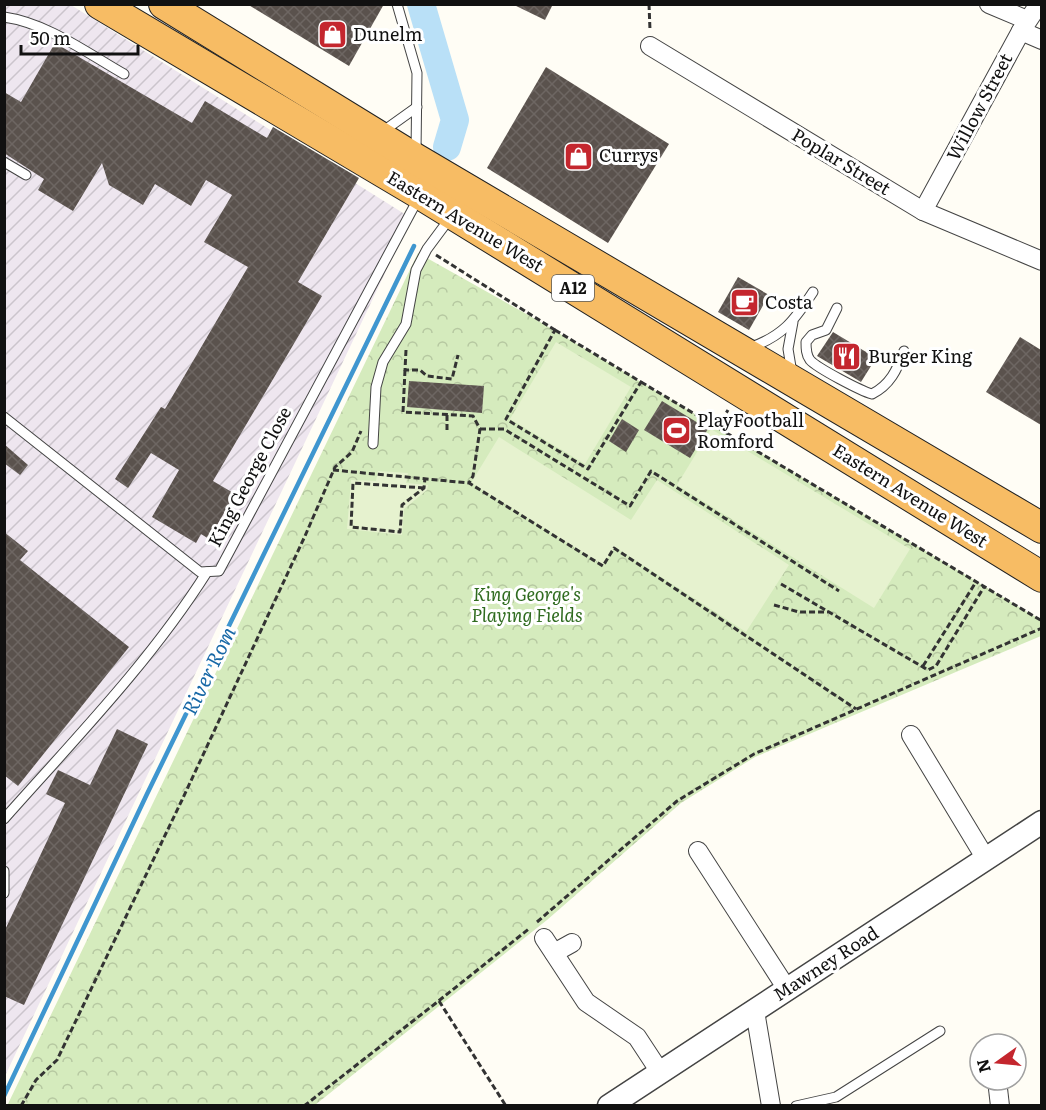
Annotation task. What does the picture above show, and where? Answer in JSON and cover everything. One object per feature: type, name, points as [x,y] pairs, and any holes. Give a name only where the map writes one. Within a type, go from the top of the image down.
[{"type":"highway","name":"Eastern Avenue West","points":[[100,4],[453,214],[1041,577]]},
{"type":"highway","name":"Eastern Avenue West","points":[[164,4],[416,159],[1041,528]]},
{"type":"street","points":[[989,4],[1024,26],[1041,40]]},
{"type":"street","name":"Willow Street","points":[[923,212],[1024,26],[1039,4]]},
{"type":"street","name":"Poplar Street","points":[[650,46],[923,212],[1041,261]]},
{"type":"street","points":[[910,735],[986,859]]},
{"type":"street","name":"Mawney Road","points":[[609,1106],[1041,822]]},
{"type":"street","points":[[698,851],[787,989]]},
{"type":"street","points":[[544,938],[586,1002],[637,1038],[660,1072]]},
{"type":"street","points":[[554,953],[572,943]]},
{"type":"street","points":[[755,1011],[771,1106]]},
{"type":"lane","points":[[397,4],[417,73],[416,159]]},
{"type":"lane","points":[[4,17],[17,19],[49,31],[124,74]]},
{"type":"lane","points":[[377,135],[417,107]]},
{"type":"lane","points":[[4,162],[26,175]]},
{"type":"lane","name":"King George Close","points":[[4,417],[200,572],[219,571],[420,194]]},
{"type":"lane","points":[[373,444],[376,387],[383,362],[406,324],[416,270],[453,214]]},
{"type":"lane","points":[[741,350],[776,337],[793,322],[813,292]]},
{"type":"lane","points":[[837,308],[826,330],[812,335],[806,342],[806,351],[810,360],[860,391],[872,394],[884,388],[898,368],[904,351]]},
{"type":"lane","points":[[793,322],[788,349],[794,382]]},
{"type":"lane","points":[[4,819],[142,662],[188,602],[207,572]]},
{"type":"lane","points":[[4,871],[4,893]]},
{"type":"lane","points":[[796,1106],[836,1097],[940,1031]]},
{"type":"path","points":[[649,4],[650,46]]},
{"type":"path","points":[[428,249],[555,330],[1041,621]]},
{"type":"path","points":[[406,324],[403,412],[473,416],[480,429],[473,476],[469,483]]},
{"type":"path","points":[[555,330],[506,419],[588,469],[641,382]]},
{"type":"path","points":[[405,370],[420,370],[427,376],[452,379],[455,376],[458,354]]},
{"type":"path","points":[[447,415],[447,433]]},
{"type":"path","points":[[480,429],[504,429],[630,506],[651,471],[839,591]]},
{"type":"path","points":[[21,1106],[36,1080],[57,1060],[192,779],[305,536],[333,470],[352,452]]},
{"type":"path","points":[[333,470],[469,483],[603,567],[614,548],[856,709]]},
{"type":"path","points":[[424,488],[353,483],[351,527],[400,532],[402,505],[424,488],[425,478]]},
{"type":"path","points":[[923,666],[975,582]]},
{"type":"path","points":[[781,584],[928,670],[936,666],[984,587]]},
{"type":"path","points":[[774,605],[800,612],[830,612]]},
{"type":"path","points":[[304,1106],[537,922],[677,801],[754,754],[1041,628]]},
{"type":"path","points":[[439,1001],[506,1106]]},
{"type":"shaded area","points":[[5,5],[71,5],[411,218],[5,1076]]},
{"type":"green space","name":"King George's Playing Fields","points":[[418,253],[530,316],[1041,620],[1041,636],[755,757],[681,803],[547,920],[315,1105],[7,1106]]},
{"type":"green space","points":[[556,342],[631,387],[585,464],[510,419]]},
{"type":"green space","points":[[711,429],[910,549],[874,608],[677,485]]},
{"type":"green space","points":[[499,437],[631,520],[657,480],[789,565],[746,632],[615,547],[603,565],[471,483]]},
{"type":"green space","points":[[378,471],[408,473],[406,483],[428,485],[427,490],[404,509],[402,535],[347,529],[351,480],[376,481]]},
{"type":"building","name":"Dunelm","points":[[247,4],[384,4],[349,66]]},
{"type":"building","points":[[512,4],[553,4],[545,20]]},
{"type":"building","points":[[55,43],[192,123],[205,101],[267,138],[273,127],[359,178],[298,282],[322,296],[213,481],[235,494],[209,539],[201,534],[196,543],[152,517],[179,470],[151,453],[128,488],[115,479],[161,407],[165,409],[248,267],[204,242],[232,195],[206,180],[191,206],[155,184],[143,205],[109,185],[102,163],[73,211],[38,190],[44,179],[4,153],[4,92],[21,102]]},
{"type":"building","name":"Currys","points":[[546,67],[669,144],[608,243],[487,168]]},
{"type":"building","name":"Costa","points":[[738,277],[769,295],[749,330],[718,312]]},
{"type":"building","name":"Burger King","points":[[833,332],[876,358],[861,382],[817,356]]},
{"type":"building","points":[[1020,337],[1041,350],[1041,425],[986,392]]},
{"type":"building","points":[[409,381],[484,386],[482,413],[407,407]]},
{"type":"building","points":[[662,401],[708,429],[690,458],[644,430]]},
{"type":"building","points":[[622,419],[639,430],[626,452],[609,441]]},
{"type":"building","points":[[4,444],[28,465],[20,475],[4,463]]},
{"type":"building","points":[[4,532],[28,551],[20,560],[129,647],[18,786],[4,775]]},
{"type":"building","points":[[117,729],[148,744],[24,1005],[4,996],[4,932],[65,803],[46,794],[58,770],[90,785]]},
{"type":"waterway","name":"River Rom","points":[[421,4],[455,120],[447,147]]},
{"type":"waterway","name":"River Rom","points":[[4,1096],[147,794],[414,246]]},
{"type":"place","name":"Dunelm","points":[[332,35]]},
{"type":"place","name":"Currys","points":[[578,156]]},
{"type":"place","name":"Costa","points":[[744,303]]},
{"type":"place","name":"Burger King","points":[[847,357]]},
{"type":"place","name":"PlayFootball Romford","points":[[676,431]]}]
